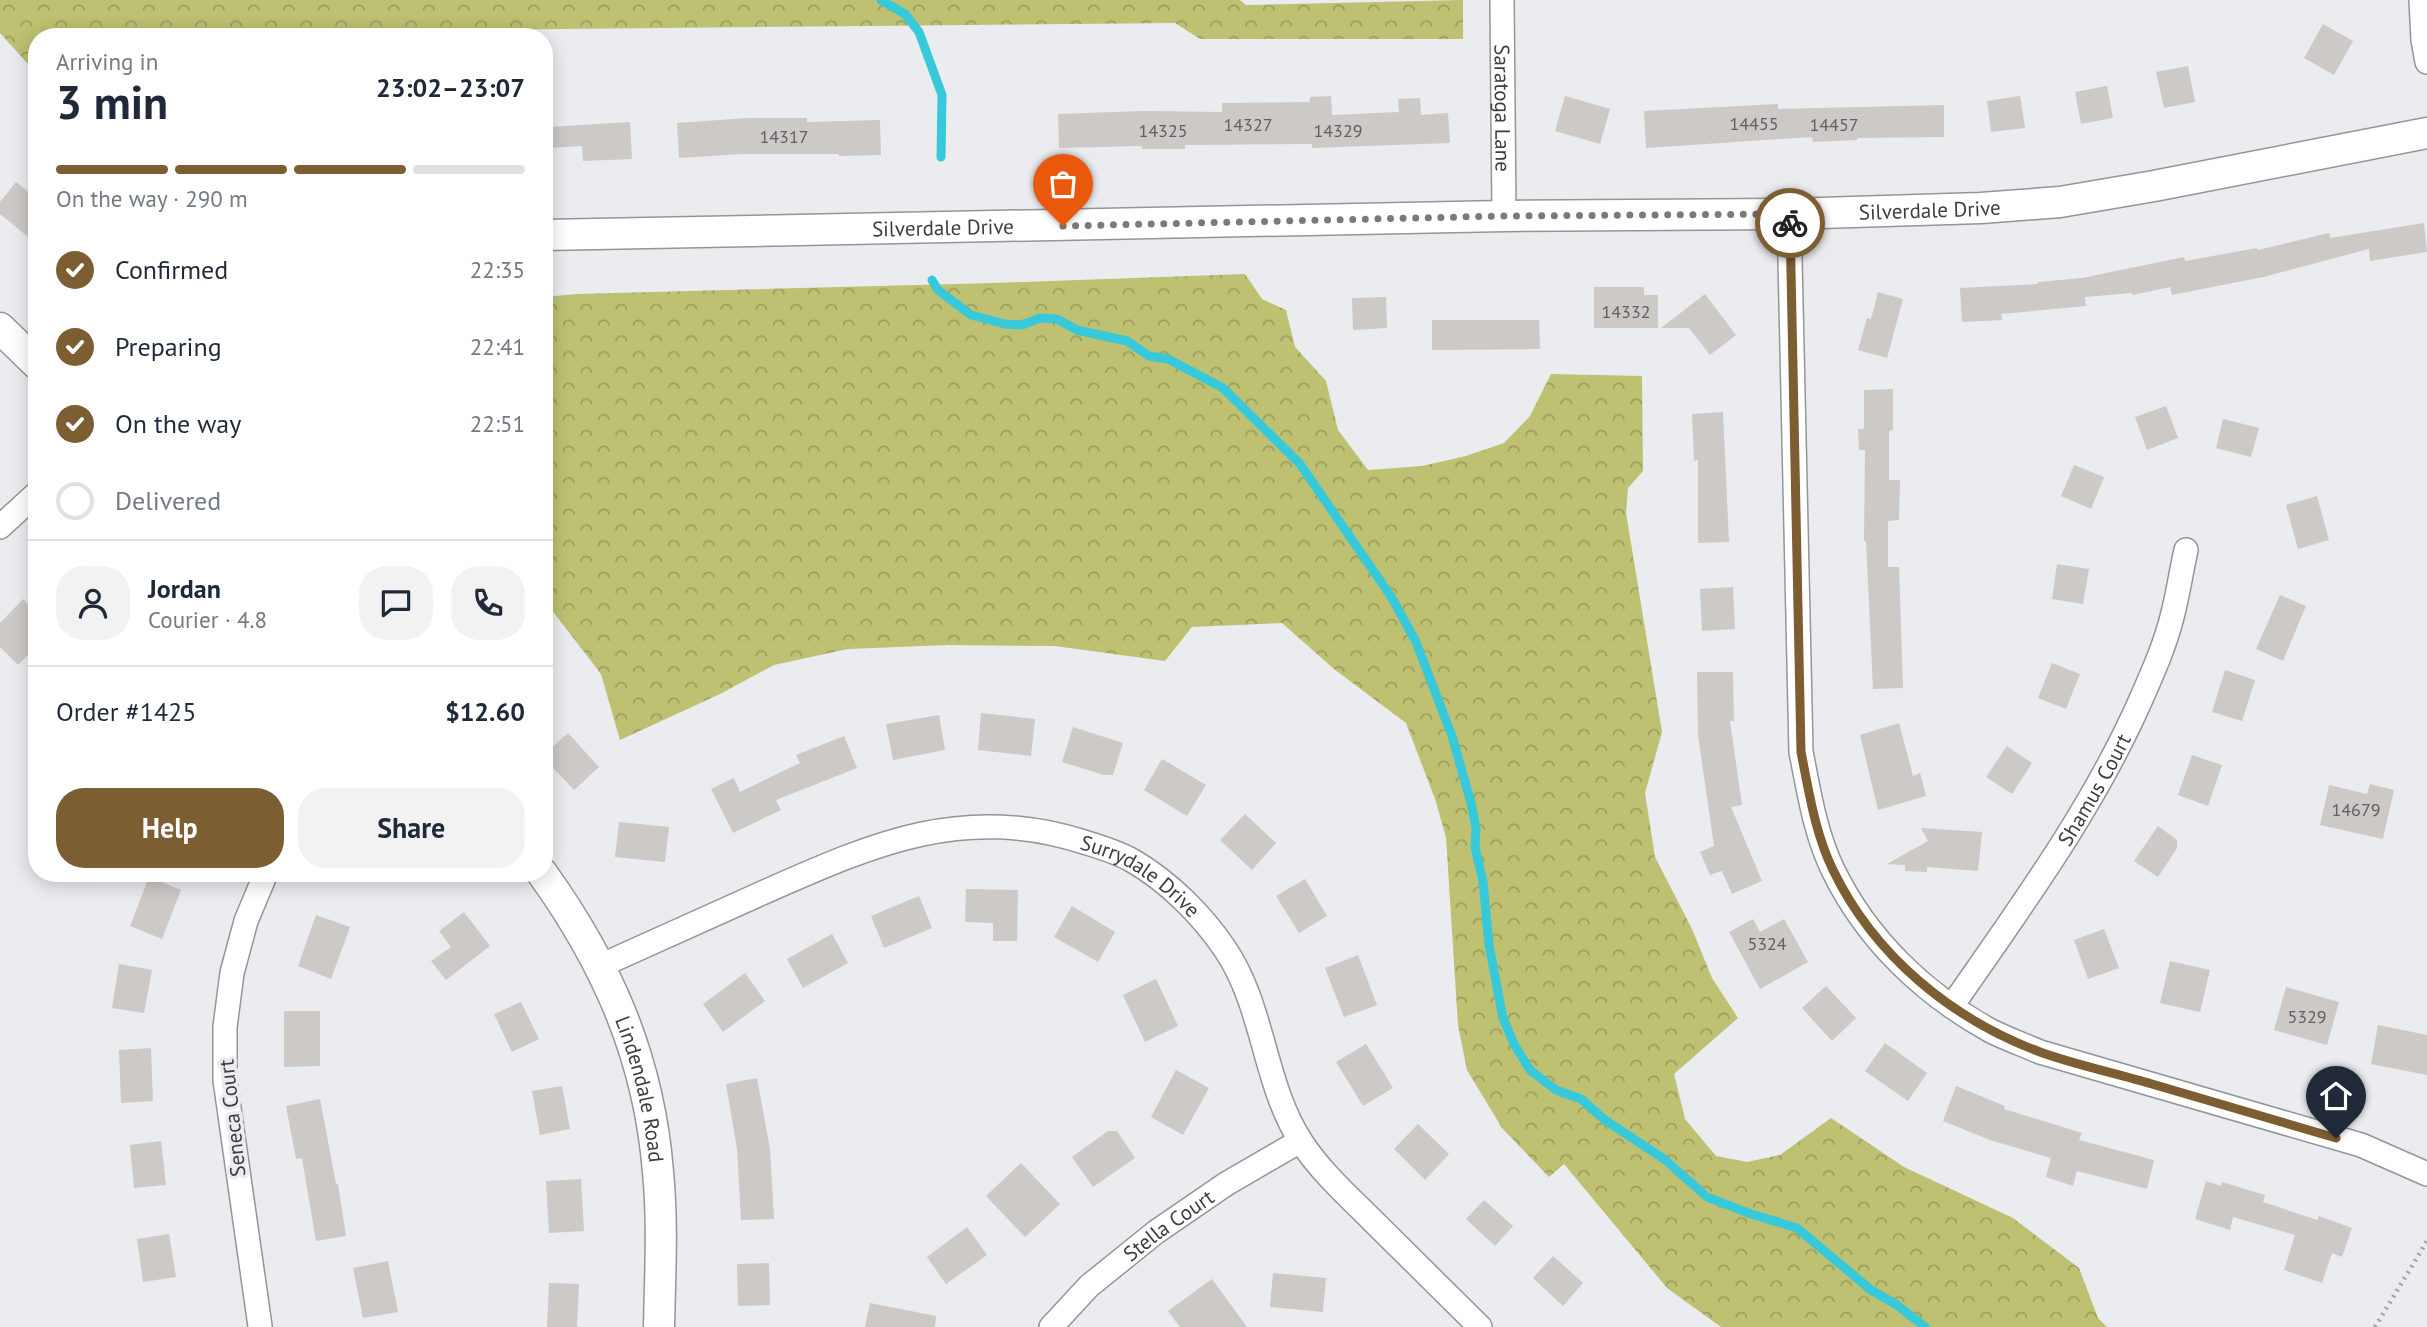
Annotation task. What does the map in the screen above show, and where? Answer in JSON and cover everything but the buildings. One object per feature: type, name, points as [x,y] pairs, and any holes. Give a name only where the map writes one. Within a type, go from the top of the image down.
[{"type":"street","name":"Saratoga Lane","points":[[1502,0],[1504,216]]},
{"type":"street","points":[[2421,0],[2427,62]]},
{"type":"street","name":"Silverdale Drive","points":[[553,235],[1504,216],[1789,214],[1981,208],[2060,202],[2427,133]]},
{"type":"street","points":[[1789,214],[1801,752],[1814,818],[1832,869],[1857,913],[1888,953],[1913,977],[1992,1031],[2040,1052],[2361,1145],[2427,1174]]},
{"type":"street","points":[[0,328],[28,355]]},
{"type":"street","points":[[0,527],[28,501]]},
{"type":"street","name":"Shamus Court","points":[[1952,1006],[2059,851],[2127,732],[2172,618],[2186,550]]},
{"type":"street","name":"Surrydale Drive","points":[[600,966],[839,859],[888,841],[938,830],[979,825],[1021,827],[1072,838],[1132,860],[1159,879],[1199,915],[1226,950],[1247,988],[1281,1102],[1300,1141],[1335,1183],[1480,1327]]},
{"type":"street","name":"Seneca Court","points":[[260,1326],[225,1080],[225,1027],[232,973],[242,934],[262,882]]},
{"type":"street","name":"Lindendale Road","points":[[548,882],[573,917],[600,966],[620,1009],[639,1066],[650,1113],[658,1173],[659,1327]]},
{"type":"street","name":"Stella Court","points":[[1051,1327],[1089,1286],[1156,1232],[1226,1184],[1300,1141]]},
{"type":"path","points":[[2375,1327],[2427,1241]]},
{"type":"green space","points":[[0,0],[1240,0],[1246,5],[1463,0],[1463,39],[1200,39],[1175,23],[553,29],[28,28],[28,64],[0,33]]},
{"type":"green space","points":[[1245,274],[1262,299],[1286,310],[1295,347],[1326,381],[1338,430],[1368,470],[1422,466],[1466,456],[1504,443],[1530,416],[1551,374],[1642,376],[1643,471],[1628,488],[1626,513],[1662,732],[1645,793],[1655,857],[1692,929],[1712,978],[1738,1018],[1674,1074],[1685,1119],[1716,1156],[1747,1162],[1780,1155],[1831,1118],[1904,1167],[2013,1218],[2079,1268],[2098,1318],[2107,1327],[1721,1327],[1667,1288],[1564,1164],[1549,1177],[1502,1128],[1467,1070],[1458,1025],[1446,837],[1435,799],[1406,723],[1334,669],[1282,623],[1192,627],[1165,661],[1055,646],[947,645],[848,649],[774,665],[720,694],[620,740],[601,674],[553,612],[553,296]]},
{"type":"waterway","points":[[881,0],[905,14],[919,32],[942,95],[941,157]]},
{"type":"waterway","points":[[932,280],[938,290],[971,315],[1005,324],[1022,325],[1040,318],[1057,319],[1077,330],[1127,341],[1149,356],[1168,359],[1223,388],[1300,464],[1392,598],[1416,642],[1452,736],[1476,828],[1475,847],[1483,882],[1489,945],[1503,1018],[1514,1044],[1530,1070],[1556,1090],[1581,1099],[1605,1120],[1664,1159],[1707,1197],[1797,1228],[1871,1290],[1897,1305],[1925,1327]]},
{"type":"way so far","points":[[1063,226],[1504,216],[1789,214],[1790,223]]},
{"type":"route","points":[[1790,223],[1797,661],[1801,752],[1814,818],[1832,869],[1857,913],[1888,953],[1913,977],[1992,1031],[2040,1052],[2336,1138]]}]
